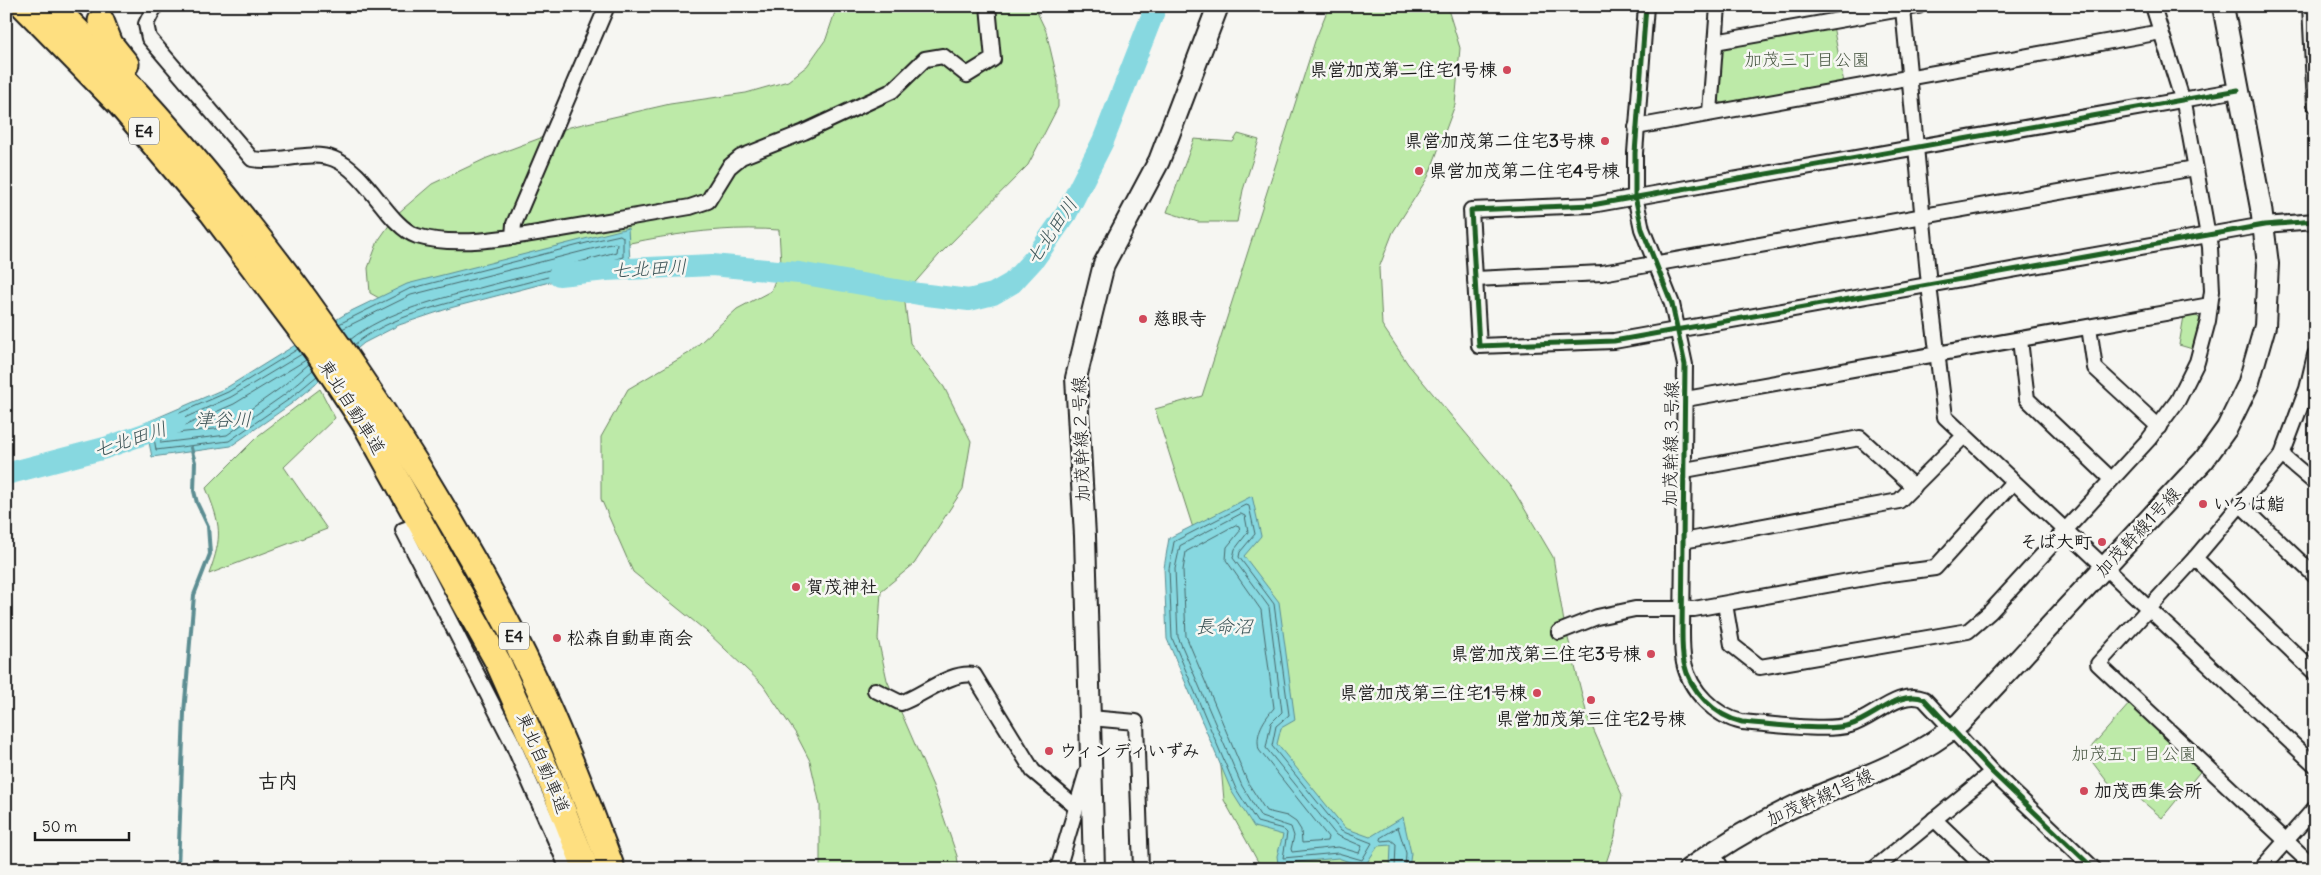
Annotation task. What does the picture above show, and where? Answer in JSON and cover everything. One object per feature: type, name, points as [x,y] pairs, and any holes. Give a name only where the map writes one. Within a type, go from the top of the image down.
[{"type":"highway","name":"東北自動車道","points":[[24,6],[82,63],[264,262]]},
{"type":"highway","name":"東北自動車道","points":[[53,6],[140,97],[229,202],[319,354],[377,423],[443,508],[511,630],[554,722],[612,869]]},
{"type":"highway","points":[[101,21],[110,44],[173,123],[229,202]]},
{"type":"highway","name":"東北自動車道","points":[[377,423],[498,662],[547,771],[586,869]]},
{"type":"street","points":[[156,6],[146,24],[149,38],[252,159],[264,161],[305,156],[334,159],[353,170],[403,228],[415,235],[455,240],[513,237],[690,207],[708,201],[729,167],[741,157],[804,132],[892,91],[925,59],[943,56],[967,75],[993,59],[988,6]]},
{"type":"street","points":[[513,237],[514,224],[607,6]]},
{"type":"street","name":"加茂幹線２号線","points":[[1094,869],[1085,536],[1076,378],[1104,264],[1159,161],[1218,6]]},
{"type":"street","name":"加茂幹線３号線","points":[[1646,6],[1636,127],[1635,196],[1642,229],[1656,262],[1678,329],[1685,364],[1682,656],[1689,679],[1706,701],[1728,718],[1742,722],[1839,727],[1870,717],[1897,701],[1918,697],[1932,707],[1951,730]]},
{"type":"street","points":[[1710,112],[1718,6]]},
{"type":"street","points":[[1715,42],[1918,6]]},
{"type":"street","points":[[1725,604],[1732,645],[1760,667],[1957,634],[1974,627],[1990,612],[2159,427],[2186,388],[2197,362],[2205,336],[2210,305],[2212,263],[2182,100],[2153,6]]},
{"type":"street","name":"加茂幹線1号線","points":[[1689,869],[1717,860],[1782,812],[1907,758],[1951,730],[1969,715],[2204,460],[2227,428],[2239,406],[2255,364],[2264,326],[2268,285],[2264,225],[2223,6]]},
{"type":"street","points":[[1903,9],[1908,78],[1944,415],[1963,437],[2066,530],[2315,765]]},
{"type":"street","points":[[2312,15],[2315,105]]},
{"type":"street","points":[[1636,127],[1710,112],[2161,32]]},
{"type":"street","points":[[2238,90],[1592,205],[1471,210],[1479,346],[1614,341],[2264,225],[2315,221]]},
{"type":"street","points":[[1475,278],[1596,274],[2195,168]]},
{"type":"street","points":[[1686,399],[2210,305]]},
{"type":"street","points":[[2089,327],[2095,368],[2159,427]]},
{"type":"street","points":[[2020,340],[2027,399],[2111,479]]},
{"type":"street","points":[[2315,355],[2307,389],[2282,455],[2195,558],[2147,608],[2098,664],[2315,868]]},
{"type":"street","points":[[1683,541],[1900,501],[1963,437]]},
{"type":"street","points":[[1685,470],[1860,438],[1914,487]]},
{"type":"street","points":[[2282,455],[2315,483]]},
{"type":"street","points":[[1559,632],[1597,617],[1622,611],[1644,608],[1682,610],[1725,604],[1882,575],[1935,568],[2013,482]]},
{"type":"street","points":[[2241,505],[2315,576]]},
{"type":"street","points":[[417,525],[404,530],[511,740],[568,869]]},
{"type":"street","points":[[2195,558],[2315,673]]},
{"type":"street","points":[[875,690],[901,703],[955,677],[965,674],[974,675],[1033,771],[1076,807]]},
{"type":"street","points":[[1090,718],[1136,722],[1142,869]]},
{"type":"street","points":[[1951,730],[1992,772],[2094,869]]},
{"type":"street","points":[[1058,869],[1091,756]]},
{"type":"street","points":[[1874,869],[1992,772]]},
{"type":"street","points":[[2261,869],[2315,808]]},
{"type":"street","points":[[1934,819],[1986,869]]},
{"type":"green space","points":[[837,6],[1034,6],[1046,31],[1058,82],[1058,107],[1028,165],[939,255],[904,295],[910,343],[944,387],[971,441],[963,489],[914,564],[881,591],[878,639],[887,680],[933,786],[957,856],[959,869],[820,869],[820,805],[810,761],[796,734],[763,685],[706,631],[633,572],[601,499],[601,437],[628,389],[689,353],[737,309],[771,291],[781,264],[779,230],[720,230],[660,237],[601,249],[388,303],[370,293],[368,268],[378,241],[397,214],[432,184],[487,158],[570,127],[670,104],[746,93],[788,81],[807,66],[826,39]]},
{"type":"green space","points":[[1329,6],[1447,6],[1460,48],[1455,105],[1428,177],[1393,232],[1379,268],[1382,325],[1408,364],[1514,491],[1553,557],[1564,622],[1587,715],[1622,795],[1615,836],[1604,869],[1262,869],[1224,800],[1215,700],[1193,528],[1155,409],[1202,396],[1315,41]]},
{"type":"green space","name":"加茂三丁目公園","points":[[1833,26],[1844,83],[1724,105],[1716,98],[1719,51],[1726,45]]},
{"type":"green space","points":[[1238,134],[1259,140],[1243,190],[1237,222],[1198,222],[1167,212],[1194,139],[1233,142]]},
{"type":"green space","points":[[2194,314],[2203,321],[2196,350],[2179,345],[2184,316]]},
{"type":"green space","points":[[320,389],[335,418],[284,467],[327,529],[209,574],[217,549],[218,531],[215,512],[206,488],[259,435]]},
{"type":"green space","name":"加茂五丁目公園","points":[[2130,703],[2203,768],[2162,818],[2134,794],[2128,796],[2119,786],[2109,784],[2093,763],[2092,746]]},
{"type":"water","name":"津谷川","points":[[628,228],[630,261],[450,308],[399,325],[364,343],[291,404],[231,446],[152,457],[145,423],[226,388],[347,313],[407,284]]},
{"type":"water","name":"長命沼","points":[[1252,496],[1261,536],[1244,556],[1279,602],[1295,720],[1281,728],[1277,744],[1345,828],[1370,837],[1403,817],[1411,853],[1409,869],[1390,869],[1391,845],[1378,846],[1364,867],[1338,858],[1278,864],[1277,856],[1283,835],[1254,827],[1232,792],[1167,639],[1164,568],[1169,538]]},
{"type":"waterway","name":"七北田川","points":[[559,275],[606,270],[712,265],[799,273],[919,294],[969,300],[993,294],[1012,283],[1035,258],[1066,214],[1103,141],[1156,6]]},
{"type":"waterway","name":"七北田川","points":[[6,474],[105,448],[175,423]]},
{"type":"waterway","points":[[178,869],[184,713],[194,595],[210,554],[208,526],[197,503],[194,491],[195,462],[191,448]]},
{"type":"cycle path","points":[[1646,6],[1635,153],[1635,196],[1642,229],[1672,304],[1685,365],[1682,644],[1684,663],[1692,683],[1705,701],[1732,719],[1742,722],[1797,727],[1827,728],[1850,725],[1896,701],[1915,697],[1924,699],[1992,772],[2094,869]]},
{"type":"cycle path","points":[[2238,90],[1592,205],[1471,210],[1479,346],[1614,341],[2264,225],[2315,221]]},
{"type":"place","name":"県営加茂第二住宅1号棟","points":[[1507,70]]},
{"type":"place","name":"県営加茂第二住宅3号棟","points":[[1605,141]]},
{"type":"place","name":"県営加茂第二住宅4号棟","points":[[1419,171]]},
{"type":"place","name":"慈眼寺","points":[[1143,319]]},
{"type":"place","name":"いろは鮨","points":[[2203,504]]},
{"type":"place","name":"そば大町","points":[[2102,542]]},
{"type":"place","name":"賀茂神社","points":[[796,587]]},
{"type":"place","name":"松森自動車商会","points":[[557,638]]},
{"type":"place","name":"県営加茂第三住宅3号棟","points":[[1651,654]]},
{"type":"place","name":"県営加茂第三住宅1号棟","points":[[1537,693]]},
{"type":"place","name":"県営加茂第三住宅2号棟","points":[[1591,700]]},
{"type":"place","name":"ウィンディいずみ","points":[[1049,751]]},
{"type":"place","name":"加茂西集会所","points":[[2084,791]]},
{"type":"district","name":"古内","points":[[278,781]]}]
